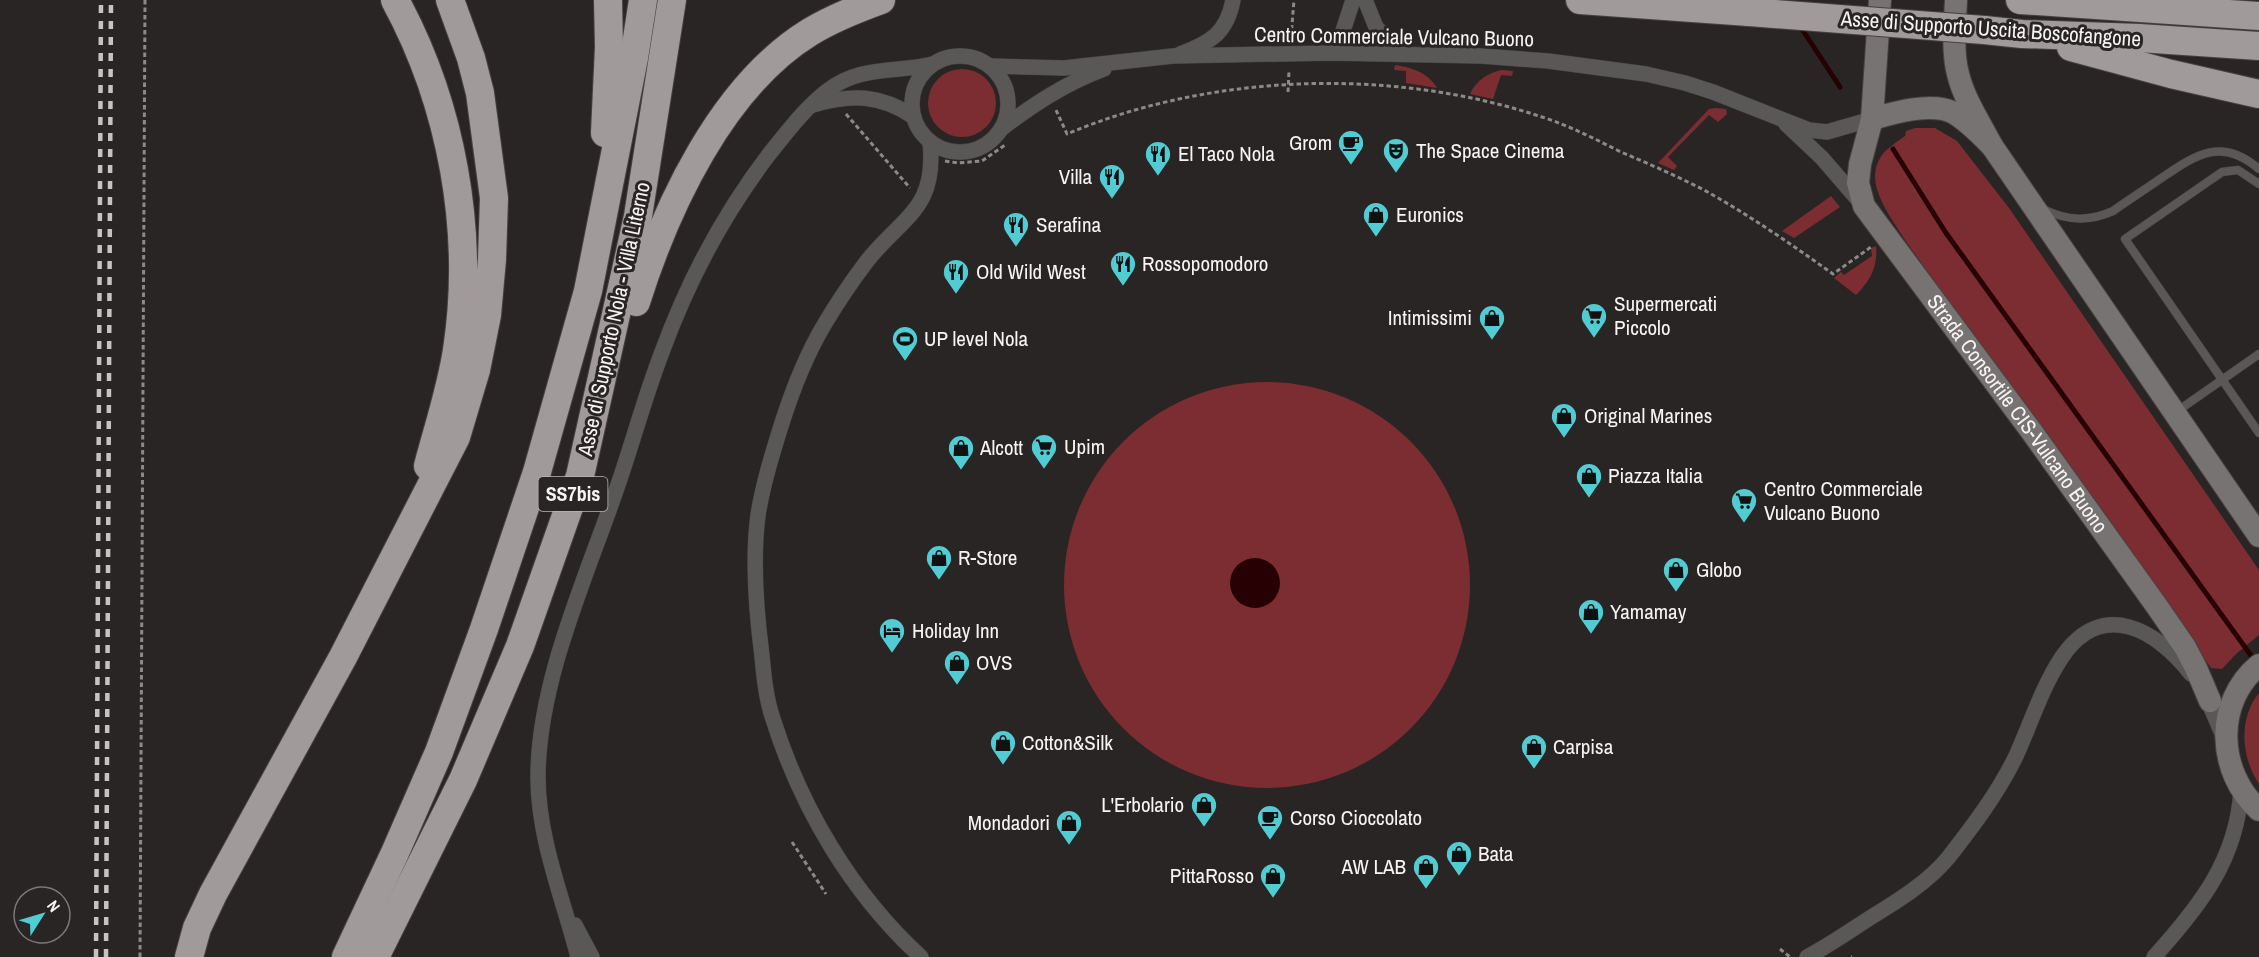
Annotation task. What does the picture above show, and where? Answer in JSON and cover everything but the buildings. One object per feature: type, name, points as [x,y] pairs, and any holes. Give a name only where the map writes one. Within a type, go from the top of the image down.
[{"type":"highway","points":[[395,0],[420,55],[450,146],[458,194],[462,240],[463,296],[457,352],[416,515]]},
{"type":"highway","points":[[189,957],[197,928],[213,894],[343,657],[456,437],[476,370],[487,315],[494,198],[480,93],[471,58],[450,0]]},
{"type":"highway","points":[[588,291],[606,120],[608,0]]},
{"type":"highway","name":"Asse di Supporto Nola - Villa Literno","points":[[345,957],[394,855],[447,730],[537,472],[588,291],[634,58],[643,0]]},
{"type":"highway","name":"Asse di Supporto Nola - Villa Literno","points":[[375,957],[464,780],[520,646],[580,476],[638,216],[672,0]]},
{"type":"highway","points":[[580,476],[647,266],[672,204],[709,139],[738,98],[770,63],[809,32],[847,12],[881,0]]},
{"type":"highway","name":"Asse di Supporto Uscita Boscofangone","points":[[1580,0],[2022,34],[2139,38],[2259,46]]},
{"type":"highway","name":"Asse di Supporto Uscita Boscofangone","points":[[2020,0],[2259,16]]},
{"type":"highway","points":[[2022,34],[2171,74],[2259,94]]},
{"type":"street","points":[[1173,56],[1190,50],[1217,35],[1230,15],[1233,0]]},
{"type":"street","points":[[1331,53],[1341,37],[1353,0]]},
{"type":"street","points":[[1365,0],[1376,27],[1401,54]]},
{"type":"street","name":"Strada Consortile CIS-Vulcano Buono","points":[[1880,0],[1872,118],[1860,164],[1858,183],[1864,206],[2032,432],[2156,605],[2185,647],[2210,702]]},
{"type":"street","points":[[1956,0],[1955,58],[1958,75],[1963,91],[1992,146],[2258,532]]},
{"type":"street","name":"Centro Commerciale Vulcano Buono","points":[[564,902],[546,840],[538,778],[543,720],[559,656],[645,399],[682,302],[729,213],[759,168],[810,106],[839,82],[857,74],[890,69],[910,69],[933,64],[947,57],[962,55],[977,58],[990,66],[1064,68],[1173,56],[1401,54],[1548,61],[1646,74],[1713,92],[1809,130],[1827,132],[1872,118]]},
{"type":"street","name":"Centro Commerciale Vulcano Buono","points":[[930,142],[944,149],[960,152],[976,150],[1004,136],[1053,92],[1119,63]]},
{"type":"street","points":[[921,957],[881,918],[833,852],[793,770],[772,717],[764,675],[756,597],[758,516],[766,477],[791,395],[805,360],[824,325],[868,260],[921,201],[930,172],[930,142],[920,131],[914,117],[912,102],[914,88],[922,74],[933,64]]},
{"type":"street","points":[[990,66],[1000,76],[1007,96],[1004,136]]},
{"type":"street","points":[[810,106],[833,99],[860,97],[883,101],[914,117]]},
{"type":"street","points":[[1872,118],[1931,108],[1948,111],[1960,117],[1992,146]]},
{"type":"street","points":[[1784,122],[1822,159],[1864,206]]},
{"type":"street","points":[[1807,957],[1902,898],[1945,861],[1998,789],[2055,669],[2068,649],[2083,636],[2101,627],[2121,624],[2143,630],[2173,653],[2210,702],[2241,790],[2259,810]]},
{"type":"street","points":[[2225,740],[2229,709],[2252,672]]},
{"type":"street","points":[[2154,957],[2202,900],[2214,880],[2234,831],[2240,809],[2241,790]]},
{"type":"street","points":[[564,902],[578,957]]},
{"type":"street","points":[[564,902],[592,957]]},
{"type":"lane","points":[[2032,203],[2054,215],[2070,219],[2089,219],[2113,211],[2188,159],[2204,153],[2222,152],[2237,155],[2259,169]]},
{"type":"lane","points":[[2259,184],[2238,170],[2222,172],[2125,239],[2259,433]]},
{"type":"lane","points":[[2176,412],[2259,354]]},
{"type":"path","points":[[140,957],[145,0]]},
{"type":"path","points":[[1053,103],[1067,134],[1102,120],[1152,105],[1211,92],[1266,85],[1351,85],[1430,91],[1512,106],[1553,119],[1718,198],[1757,221],[1833,274],[1871,248],[1871,242]]},
{"type":"path","points":[[833,99],[921,201]]},
{"type":"path","points":[[941,166],[943,161],[948,160],[958,164],[982,161],[1004,136]]},
{"type":"path","points":[[1678,178],[1682,174]]},
{"type":"path","points":[[1718,198],[1722,194]]},
{"type":"path","points":[[1757,221],[1762,217]]},
{"type":"path","points":[[1780,243],[1785,240]]},
{"type":"path","points":[[792,842],[826,894]]},
{"type":"path","points":[[1780,949],[1790,957]]},
{"type":"shaded area","points":[[1395,65],[1419,72],[1429,78],[1437,88],[1406,83],[1406,71],[1394,70]]},
{"type":"shaded area","points":[[962,69],[975,71],[986,79],[994,90],[996,103],[994,116],[986,127],[975,135],[962,137],[949,135],[938,127],[930,116],[928,103],[930,90],[938,79],[949,71]]},
{"type":"shaded area","points":[[1502,70],[1513,71],[1512,76],[1501,75],[1493,99],[1470,94],[1483,78]]},
{"type":"shaded area","points":[[1709,109],[1726,109],[1727,114],[1718,122],[1709,115],[1668,157],[1677,166],[1674,170],[1658,163]]},
{"type":"shaded area","points":[[1915,128],[1935,128],[1957,141],[2009,208],[2259,570],[2259,635],[2222,669],[2211,668],[1905,240],[1887,211],[1877,190],[1876,168],[1885,152],[1905,136],[1906,131]]},
{"type":"shaded area","points":[[1831,196],[1840,207],[1794,238],[1782,231]]},
{"type":"shaded area","points":[[1876,246],[1876,261],[1872,273],[1856,295],[1834,278],[1841,272],[1844,275],[1872,256],[1871,248]]},
{"type":"shaded area","points":[[1267,382],[1307,386],[1363,406],[1396,428],[1424,456],[1446,489],[1461,526],[1466,545],[1470,585],[1466,625],[1446,681],[1424,714],[1396,742],[1363,764],[1326,779],[1307,784],[1267,788],[1227,784],[1171,764],[1138,742],[1110,714],[1088,681],[1073,644],[1068,625],[1064,585],[1068,545],[1088,489],[1110,456],[1138,428],[1171,406],[1208,391],[1227,386]]},
{"type":"shaded area","points":[[1255,558],[1273,565],[1280,583],[1273,601],[1255,608],[1237,601],[1230,583],[1237,565]]},
{"type":"shaded area","points":[[2259,693],[2259,784],[2248,762],[2244,738],[2248,714]]},
{"type":"waterway","points":[[1800,26],[1840,87]]},
{"type":"waterway","points":[[1893,149],[1946,233],[2255,661]]},
{"type":"railway","points":[[96,957],[101,0]]},
{"type":"railway","points":[[106,957],[111,0]]},
{"type":"place","name":"Grom","points":[[1351,166]]},
{"type":"place","name":"The Space Cinema","points":[[1396,174]]},
{"type":"place","name":"El Taco Nola","points":[[1158,177]]},
{"type":"place","name":"Villa","points":[[1112,200]]},
{"type":"place","name":"Euronics","points":[[1376,238]]},
{"type":"place","name":"Serafina","points":[[1016,248]]},
{"type":"place","name":"Rossopomodoro","points":[[1123,287]]},
{"type":"place","name":"Old Wild West","points":[[956,295]]},
{"type":"place","name":"Supermercati Piccolo","points":[[1594,339]]},
{"type":"place","name":"Intimissimi","points":[[1492,341]]},
{"type":"place","name":"UP level Nola","points":[[905,362]]},
{"type":"place","name":"Original Marines","points":[[1564,439]]},
{"type":"place","name":"Upim","points":[[1044,470]]},
{"type":"place","name":"Alcott","points":[[961,471]]},
{"type":"place","name":"Piazza Italia","points":[[1589,499]]},
{"type":"place","name":"Centro Commerciale Vulcano Buono","points":[[1744,524]]},
{"type":"place","name":"R-Store","points":[[939,581]]},
{"type":"place","name":"Globo","points":[[1676,593]]},
{"type":"place","name":"Yamamay","points":[[1591,635]]},
{"type":"place","name":"Holiday Inn","points":[[892,654]]},
{"type":"place","name":"OVS","points":[[957,686]]},
{"type":"place","name":"Cotton&Silk","points":[[1003,766]]},
{"type":"place","name":"Carpisa","points":[[1534,770]]},
{"type":"place","name":"L'Erbolario","points":[[1204,828]]},
{"type":"place","name":"Corso Cioccolato","points":[[1270,841]]},
{"type":"place","name":"Mondadori","points":[[1069,846]]},
{"type":"place","name":"Bata","points":[[1459,877]]},
{"type":"place","name":"AW LAB","points":[[1426,890]]},
{"type":"place","name":"PittaRosso","points":[[1273,899]]}]
